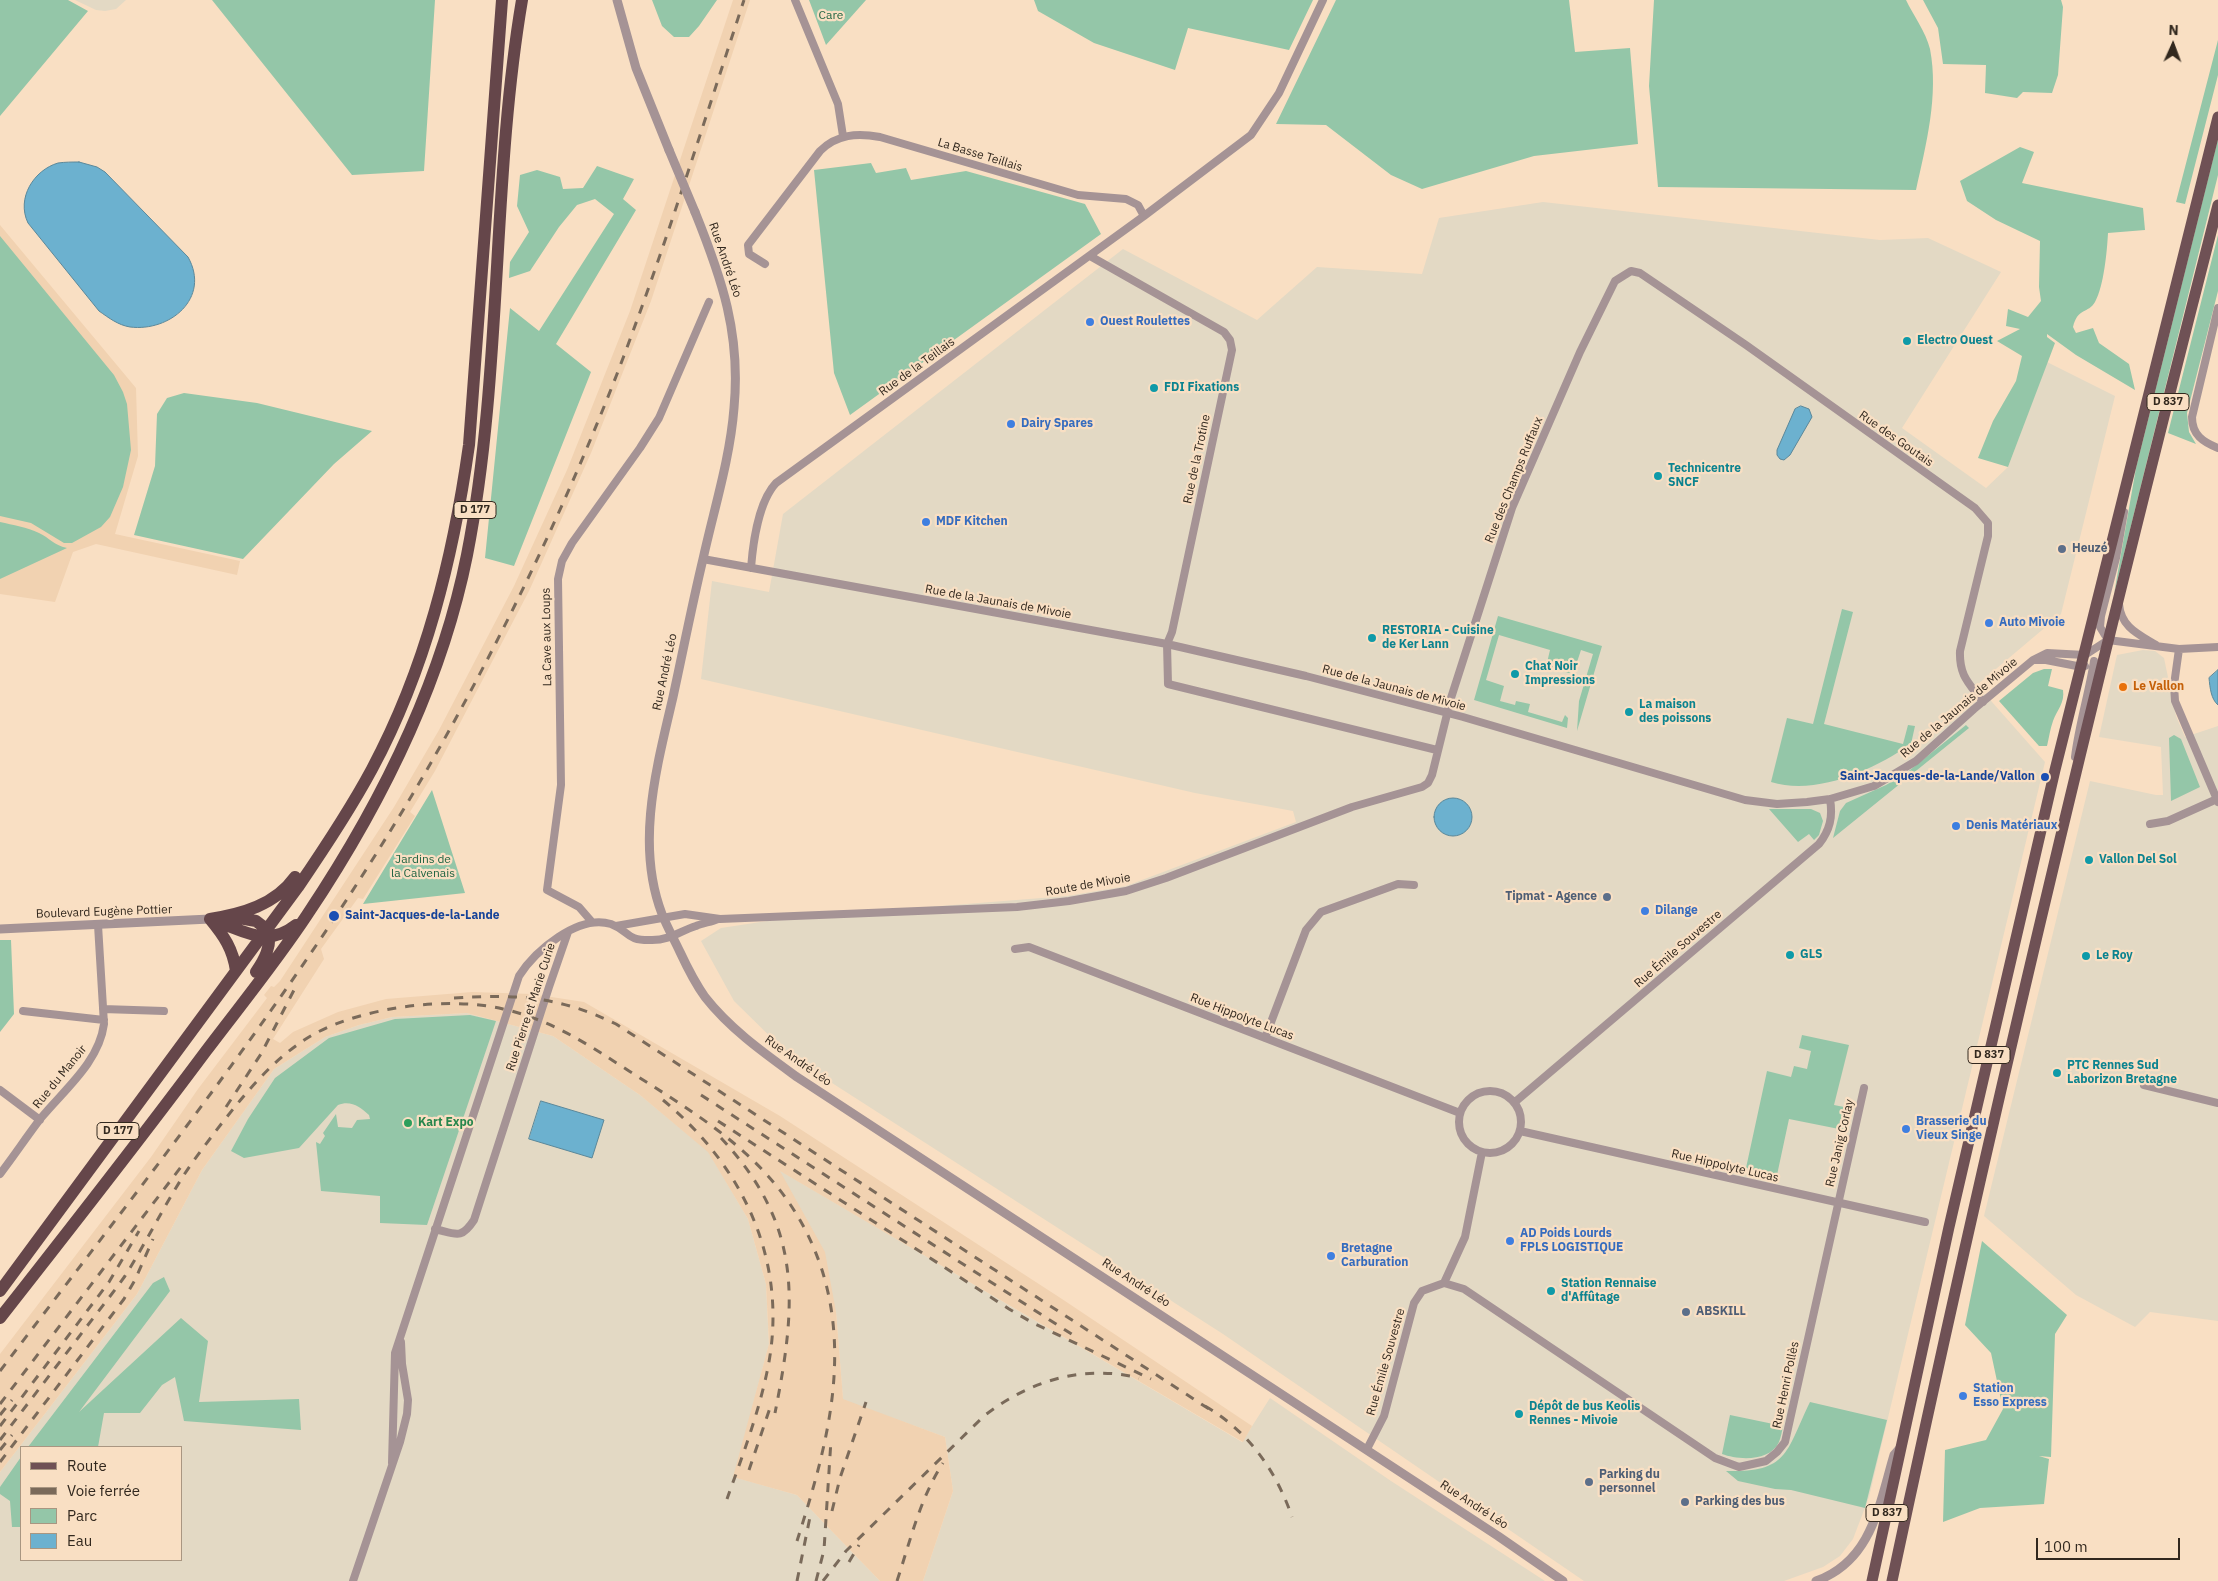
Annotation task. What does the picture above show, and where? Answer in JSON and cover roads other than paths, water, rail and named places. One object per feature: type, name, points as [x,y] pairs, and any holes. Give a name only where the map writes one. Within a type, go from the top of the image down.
[{"type":"highway","name":"D 177","points":[[0,1292],[236,971],[266,935],[330,841],[352,804],[372,769],[403,703],[439,599],[451,552],[464,481],[469,445],[502,0]]},
{"type":"highway","name":"D 177","points":[[306,917],[373,808],[398,759],[430,683],[462,578],[483,446],[510,90],[522,0]]},
{"type":"highway","points":[[210,919],[254,908],[273,899],[291,883],[345,800],[403,703]]},
{"type":"highway","points":[[228,916],[249,919],[266,935]]},
{"type":"highway","points":[[210,919],[266,935],[290,930],[306,917]]},
{"type":"highway","points":[[0,1318],[122,1163],[306,917]]},
{"type":"highway","points":[[210,919],[228,944],[233,954],[236,971]]},
{"type":"highway","points":[[122,1163],[264,961],[266,935]]},
{"type":"main road","name":"D 837","points":[[1872,1581],[1949,1227],[2053,780],[2082,668],[2090,658],[2127,484],[2218,117]]},
{"type":"main road","name":"D 837","points":[[1892,1581],[2008,1051],[2072,784],[2218,205]]},
{"type":"street","name":"Rue André Léo","points":[[617,0],[636,68],[695,212],[726,299],[733,336],[734,407],[729,448],[654,784],[650,838],[654,882],[664,917],[672,937],[704,995],[718,1012],[756,1047],[797,1077],[1498,1536],[1563,1581]]},
{"type":"street","points":[[765,264],[749,254],[748,244],[820,151],[830,141],[843,136],[838,104],[796,0]]},
{"type":"street","points":[[1144,216],[1250,135],[1278,93],[1323,0]]},
{"type":"street","name":"La Basse Teillais","points":[[843,136],[858,134],[880,137],[1072,193],[1126,199],[1138,205],[1144,216]]},
{"type":"street","name":"Rue de la Teillais","points":[[751,568],[763,503],[768,492],[776,483],[1144,216]]},
{"type":"street","name":"Rue de la Trotine","points":[[1090,256],[1224,332],[1230,340],[1232,350],[1168,644],[1168,684],[1437,750]]},
{"type":"street","name":"Rue des Goutais","points":[[1631,271],[1640,273],[1746,345],[1975,508],[1988,523],[1988,536],[1959,659],[1959,666],[1966,681],[1983,702]]},
{"type":"street","name":"Rue des Champs Ruffaux","points":[[1447,713],[1476,615],[1512,508],[1526,474],[1580,352],[1615,281],[1631,271]]},
{"type":"street","name":"La Cave aux Loups","points":[[592,922],[579,906],[547,890],[561,785],[557,597],[560,570],[572,543],[640,448],[659,418],[709,302]]},
{"type":"street","points":[[2218,308],[2192,417],[2194,431],[2200,439],[2218,448]]},
{"type":"street","points":[[2108,640],[2100,627],[2101,616],[2122,529],[2127,484]]},
{"type":"street","name":"Rue de la Jaunais de Mivoie","points":[[703,559],[1168,644],[1306,676],[1447,713],[1745,800],[1777,804],[1830,800],[1874,786],[1916,761],[2033,660],[2047,653],[2090,658]]},
{"type":"street","points":[[2119,598],[2121,618],[2127,626],[2158,646]]},
{"type":"street","points":[[2108,640],[2179,649],[2218,647]]},
{"type":"street","points":[[2072,784],[2078,736],[2090,685],[2090,658],[2108,640]]},
{"type":"street","points":[[2150,824],[2168,821],[2217,800],[2175,701],[2174,685],[2179,649]]},
{"type":"street","points":[[2090,658],[2105,654]]},
{"type":"street","name":"Rue de la Jaunais de Mivoie","points":[[2033,660],[2046,660],[2082,668]]},
{"type":"street","name":"Route de Mivoie","points":[[616,926],[685,914],[720,919],[1017,907],[1069,901],[1126,891],[1166,878],[1352,807],[1422,787],[1428,783],[1432,775],[1447,713]]},
{"type":"street","name":"Rue Émile Souvestre","points":[[1515,1102],[1819,844],[1830,827],[1832,816],[1830,800]]},
{"type":"street","points":[[1265,1038],[1306,930],[1321,912],[1398,884],[1414,885]]},
{"type":"street","name":"Boulevard Eugène Pottier","points":[[0,930],[210,919]]},
{"type":"street","name":"Route de Mivoie","points":[[616,926],[633,939],[653,940],[672,937],[696,926],[720,919]]},
{"type":"street","points":[[568,932],[592,922],[616,926]]},
{"type":"street","name":"Rue du Manoir","points":[[0,1174],[40,1120],[93,1058],[102,1039],[104,1020],[98,925]]},
{"type":"street","name":"Rue Pierre et Marie Curie","points":[[392,1463],[395,1361],[401,1332],[518,976],[551,942],[568,932]]},
{"type":"street","name":"Rue Pierre et Marie Curie","points":[[435,1229],[460,1235],[466,1232],[474,1220],[568,932]]},
{"type":"street","name":"Rue Hippolyte Lucas","points":[[1015,949],[1029,947],[1460,1114]]},
{"type":"street","points":[[103,1009],[164,1011]]},
{"type":"street","points":[[23,1011],[104,1020]]},
{"type":"street","points":[[2144,1085],[2218,1103]]},
{"type":"street","name":"Rue Janig Corlay","points":[[1838,1203],[1864,1088]]},
{"type":"street","name":"Rue du Manoir","points":[[0,1090],[40,1120]]},
{"type":"street","points":[[1484,1091],[1495,1091],[1506,1095],[1515,1102],[1520,1112],[1522,1124],[1512,1144],[1503,1150],[1493,1153],[1482,1152],[1471,1146],[1463,1137],[1459,1126],[1460,1114],[1469,1099],[1484,1091]]},
{"type":"street","name":"Rue Hippolyte Lucas","points":[[1520,1131],[1925,1222]]},
{"type":"street","points":[[1444,1283],[1465,1237],[1482,1152]]},
{"type":"street","name":"Rue Henri Pollès","points":[[1444,1283],[1464,1288],[1715,1458],[1739,1467],[1766,1461],[1785,1442],[1838,1203]]},
{"type":"street","name":"Rue Émile Souvestre","points":[[1367,1450],[1384,1416],[1414,1303],[1422,1291],[1444,1283]]},
{"type":"street","name":"Rue Pierre et Marie Curie","points":[[353,1581],[400,1442],[408,1406],[402,1364],[401,1332]]},
{"type":"street","points":[[1816,1581],[1852,1560],[1865,1542],[1874,1521],[1894,1455],[1902,1444]]},
{"type":"water","points":[[79,162],[97,167],[105,172],[188,257],[194,272],[194,286],[190,298],[183,309],[172,318],[159,324],[145,327],[130,327],[110,319],[99,311],[28,223],[24,204],[26,195],[35,178],[49,167],[58,163]]},
{"type":"water","points":[[1801,406],[1809,409],[1812,417],[1790,455],[1784,460],[1780,459],[1777,455],[1777,450],[1795,409]]},
{"type":"water","points":[[2218,670],[2218,705],[2212,696],[2209,678]]},
{"type":"water","points":[[1453,798],[1466,804],[1472,817],[1466,830],[1453,836],[1440,830],[1434,817],[1440,804]]},
{"type":"water","points":[[541,1101],[604,1120],[592,1158],[529,1139]]},
{"type":"railway","points":[[0,1371],[231,1066],[287,988],[341,909],[392,828],[466,700],[535,563],[598,422],[667,235],[744,0]]},
{"type":"railway","points":[[226,1107],[261,1054],[294,990]]},
{"type":"railway","points":[[454,998],[498,996],[556,1002],[616,1024],[1209,1409]]},
{"type":"railway","points":[[0,1440],[125,1276],[194,1160],[237,1104],[273,1065],[301,1042],[316,1033],[358,1016],[408,1006],[433,1004],[481,1005],[521,1014],[553,1026],[584,1042],[719,1131],[769,1177],[790,1204],[808,1235],[822,1270],[830,1304],[834,1339],[834,1373],[825,1441],[797,1541]]},
{"type":"railway","points":[[701,1095],[1073,1335]]},
{"type":"railway","points":[[663,1100],[692,1127],[717,1156],[738,1188],[754,1221],[766,1257],[772,1294],[772,1332],[767,1372],[744,1452],[727,1499]]},
{"type":"railway","points":[[718,1121],[1009,1309],[1033,1323],[1151,1379]]},
{"type":"railway","points":[[721,1138],[748,1171],[767,1202],[780,1234],[787,1267],[789,1300],[787,1336],[775,1413]]},
{"type":"railway","points":[[0,1404],[184,1163]]},
{"type":"railway","points":[[0,1426],[109,1282],[139,1231]]},
{"type":"railway","points":[[0,1462],[124,1299],[135,1280],[153,1239]]},
{"type":"railway","points":[[823,1581],[846,1551],[984,1416],[1001,1404],[1019,1393],[1038,1385],[1077,1375],[1097,1373],[1118,1374],[1139,1378]]},
{"type":"railway","points":[[0,1415],[12,1400]]},
{"type":"railway","points":[[749,1470],[772,1402]]},
{"type":"railway","points":[[832,1511],[840,1478],[866,1402]]},
{"type":"railway","points":[[1205,1406],[1234,1427],[1259,1453],[1278,1483],[1292,1517]]},
{"type":"railway","points":[[0,1450],[12,1435]]},
{"type":"railway","points":[[816,1581],[824,1550],[831,1440]]},
{"type":"railway","points":[[897,1581],[922,1505],[943,1463]]},
{"type":"railway","points":[[797,1581],[810,1517]]},
{"type":"railway","points":[[849,1562],[859,1545]]},
{"type":"place","name":"Ouest Roulettes","points":[[1090,322]]},
{"type":"place","name":"Electro Ouest","points":[[1907,341]]},
{"type":"place","name":"FDI Fixations","points":[[1154,388]]},
{"type":"place","name":"Dairy Spares","points":[[1011,424]]},
{"type":"place","name":"Technicentre SNCF","points":[[1658,476]]},
{"type":"place","name":"MDF Kitchen","points":[[926,522]]},
{"type":"place","name":"Heuzé","points":[[2062,549]]},
{"type":"place","name":"Auto Mivoie","points":[[1989,623]]},
{"type":"place","name":"RESTORIA - Cuisine de Ker Lann","points":[[1372,638]]},
{"type":"place","name":"Chat Noir Impressions","points":[[1515,674]]},
{"type":"place","name":"Le Vallon","points":[[2123,687]]},
{"type":"place","name":"La maison des poissons","points":[[1629,712]]},
{"type":"place","name":"Saint-Jacques-de-la-Lande/Vallon","points":[[2045,777]]},
{"type":"place","name":"Denis Matériaux","points":[[1956,826]]},
{"type":"place","name":"Vallon Del Sol","points":[[2089,860]]},
{"type":"place","name":"Tipmat - Agence","points":[[1607,897]]},
{"type":"place","name":"Dilange","points":[[1645,911]]},
{"type":"place","name":"Saint-Jacques-de-la-Lande","points":[[334,916]]},
{"type":"place","name":"GLS","points":[[1790,955]]},
{"type":"place","name":"Le Roy","points":[[2086,956]]},
{"type":"place","name":"PTC Rennes Sud Laborizon Bretagne","points":[[2057,1073]]},
{"type":"place","name":"Kart Expo","points":[[408,1123]]},
{"type":"place","name":"Brasserie du Vieux Singe","points":[[1906,1129]]},
{"type":"place","name":"AD Poids Lourds FPLS LOGISTIQUE","points":[[1510,1241]]},
{"type":"place","name":"Bretagne Carburation","points":[[1331,1256]]},
{"type":"place","name":"Station Rennaise d'Affûtage","points":[[1551,1291]]},
{"type":"place","name":"ABSKILL","points":[[1686,1312]]},
{"type":"place","name":"Station Esso Express","points":[[1963,1396]]},
{"type":"place","name":"Dépôt de bus Keolis Rennes - Mivoie","points":[[1519,1414]]},
{"type":"place","name":"Parking du personnel","points":[[1589,1482]]},
{"type":"place","name":"Parking des bus","points":[[1685,1502]]},
{"type":"park label","name":"Care","points":[[831,16]]},
{"type":"park label","name":"Jardins de la Calvenais","points":[[423,867]]}]
